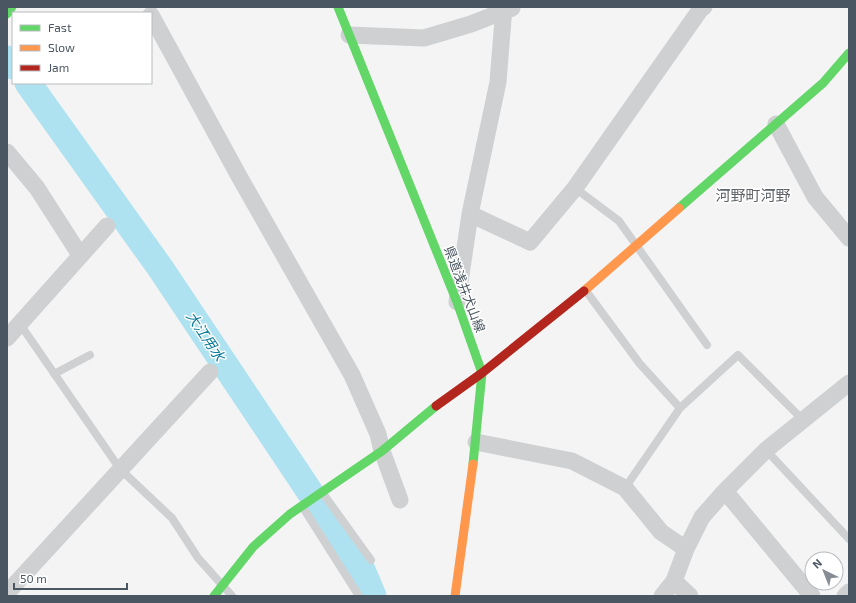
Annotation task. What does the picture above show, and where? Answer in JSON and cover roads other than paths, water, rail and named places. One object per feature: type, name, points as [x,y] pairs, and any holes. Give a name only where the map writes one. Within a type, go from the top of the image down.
[{"type":"street","points":[[7,14],[12,7]]},
{"type":"street","name":"県道浅井犬山線","points":[[338,7],[458,302],[482,373],[476,442],[455,596]]},
{"type":"street","points":[[470,214],[530,242],[575,188],[700,10],[704,7]]},
{"type":"street","points":[[349,35],[424,38],[471,24],[507,8]]},
{"type":"street","points":[[458,302],[470,214],[498,82],[507,8]]},
{"type":"street","points":[[152,22],[157,42],[352,375],[378,434],[382,451],[400,500]]},
{"type":"street","points":[[214,596],[253,547],[302,505],[382,451],[434,408],[482,373],[585,290],[823,83],[848,58]]},
{"type":"street","points":[[776,124],[815,197],[849,238]]},
{"type":"street","points":[[7,152],[37,188],[80,255]]},
{"type":"street","points":[[7,338],[107,226]]},
{"type":"street","points":[[7,593],[210,372]]},
{"type":"street","points":[[662,596],[674,581],[686,549],[702,517],[725,491],[766,450],[848,385]]},
{"type":"street","points":[[476,442],[572,461],[625,488],[661,532],[686,549]]},
{"type":"street","points":[[725,491],[812,596]]},
{"type":"street","points":[[674,581],[690,596]]},
{"type":"street","points":[[845,596],[849,592]]},
{"type":"lane","points":[[575,188],[619,221],[707,345]]},
{"type":"lane","points":[[585,290],[640,364],[680,408]]},
{"type":"lane","points":[[20,324],[120,469],[172,518],[198,558],[232,596]]},
{"type":"lane","points":[[54,374],[90,355]]},
{"type":"lane","points":[[625,488],[680,408],[738,355],[803,420]]},
{"type":"lane","points":[[766,450],[849,539]]},
{"type":"lane","points":[[321,492],[371,560]]},
{"type":"lane","points":[[302,505],[359,596]]},
{"type":"waterway","name":"大江用水","points":[[7,59],[12,65]]},
{"type":"waterway","name":"大江用水","points":[[29,84],[161,269],[362,570],[373,596]]},
{"type":"district","name":"河野町河野","points":[[753,195]]}]
